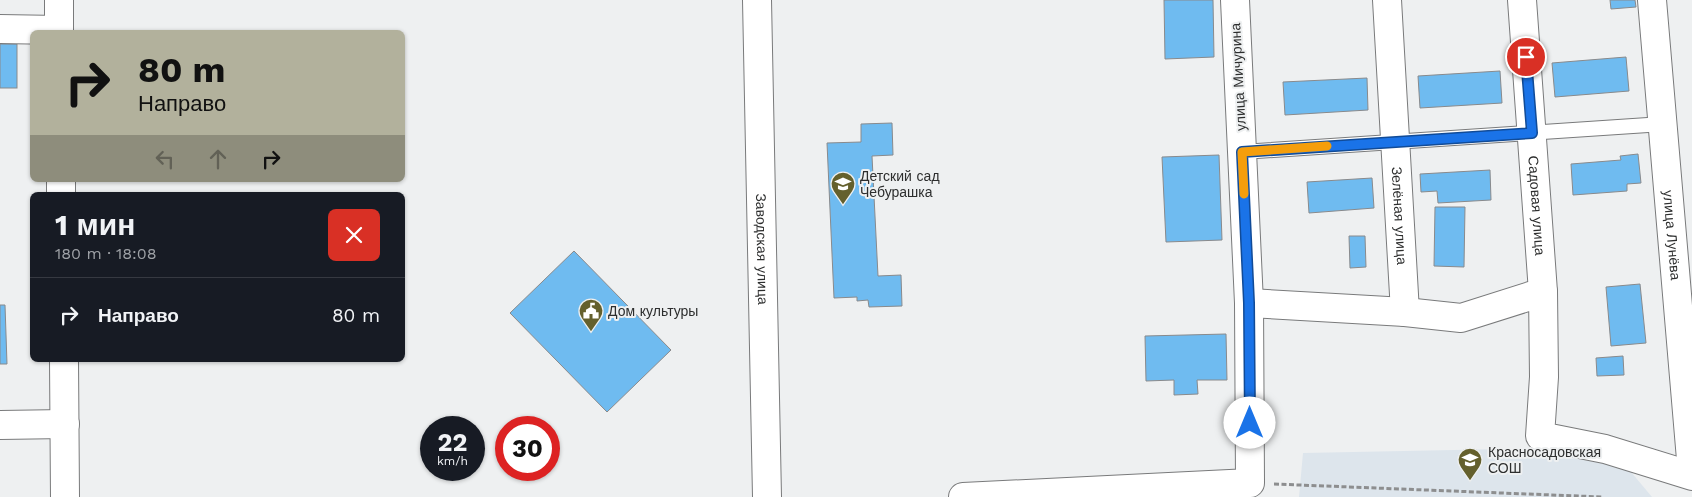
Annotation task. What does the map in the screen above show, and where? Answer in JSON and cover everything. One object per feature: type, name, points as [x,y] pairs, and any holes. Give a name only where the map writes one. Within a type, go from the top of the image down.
[{"type":"street","points":[[59,30],[60,0]]},
{"type":"street","name":"Заводская улица","points":[[757,0],[767,497]]},
{"type":"street","name":"улица Мичурина","points":[[1236,0],[1249,303],[1252,490]]},
{"type":"street","name":"Зелёная улица","points":[[1387,0],[1405,312]]},
{"type":"street","name":"Садовая улица","points":[[1522,0],[1543,292],[1544,377],[1540,436],[1605,449],[1692,476]]},
{"type":"street","name":"улица Лунёва","points":[[1652,0],[1692,471]]},
{"type":"street","points":[[0,29],[30,30]]},
{"type":"street","points":[[1249,303],[1405,312],[1461,318],[1543,292]]},
{"type":"street","points":[[64,362],[65,497]]},
{"type":"street","points":[[0,425],[65,424]]},
{"type":"street","points":[[963,497],[1252,490]]},
{"type":"lane","points":[[1242,152],[1663,124]]},
{"type":"path","points":[[1252,490],[1603,497]]},
{"type":"shaded area","name":"Красносадовская СОШ","points":[[1504,449],[1626,466],[1652,497],[1299,497],[1303,453]]},
{"type":"building","points":[[1164,0],[1213,0],[1214,57],[1165,59]]},
{"type":"building","points":[[1610,0],[1635,0],[1636,7],[1611,9]]},
{"type":"building","points":[[0,44],[17,44],[17,88],[0,88]]},
{"type":"building","points":[[1626,57],[1629,91],[1555,97],[1552,63]]},
{"type":"building","points":[[1500,71],[1502,103],[1420,108],[1418,76]]},
{"type":"building","points":[[1367,78],[1368,110],[1285,115],[1283,82]]},
{"type":"building","points":[[892,123],[893,155],[872,156],[878,276],[901,275],[902,306],[869,307],[868,300],[857,301],[857,297],[834,298],[827,143],[861,142],[861,124]]},
{"type":"building","points":[[1638,154],[1641,183],[1627,184],[1627,191],[1573,195],[1571,164],[1621,160],[1620,156]]},
{"type":"building","points":[[1219,155],[1222,240],[1166,242],[1162,157]]},
{"type":"building","points":[[1490,170],[1491,200],[1438,203],[1437,191],[1421,192],[1420,174]]},
{"type":"building","points":[[1372,178],[1374,208],[1309,213],[1307,182]]},
{"type":"building","points":[[1435,207],[1465,207],[1464,267],[1434,266]]},
{"type":"building","points":[[1349,236],[1365,236],[1366,267],[1350,268]]},
{"type":"building","name":"Дом культуры","points":[[574,251],[671,350],[607,412],[510,313]]},
{"type":"building","points":[[1640,284],[1646,343],[1611,346],[1606,287]]},
{"type":"building","points":[[0,305],[5,305],[7,364],[0,364]]},
{"type":"building","points":[[1226,334],[1227,380],[1197,380],[1198,394],[1174,395],[1174,380],[1146,381],[1145,336]]},
{"type":"building","points":[[1623,356],[1624,375],[1597,376],[1596,358]]},
{"type":"slow traffic","points":[[1244,194],[1242,152],[1327,146]]},
{"type":"place","name":"Детский сад Чебурашка","points":[[843,205]]},
{"type":"place","name":"Дом культуры","points":[[591,332]]},
{"type":"place","name":"Красносадовская СОШ","points":[[1470,481]]},
{"type":"route","points":[[1250,423],[1249,303],[1242,152],[1532,133],[1526,57]]}]
